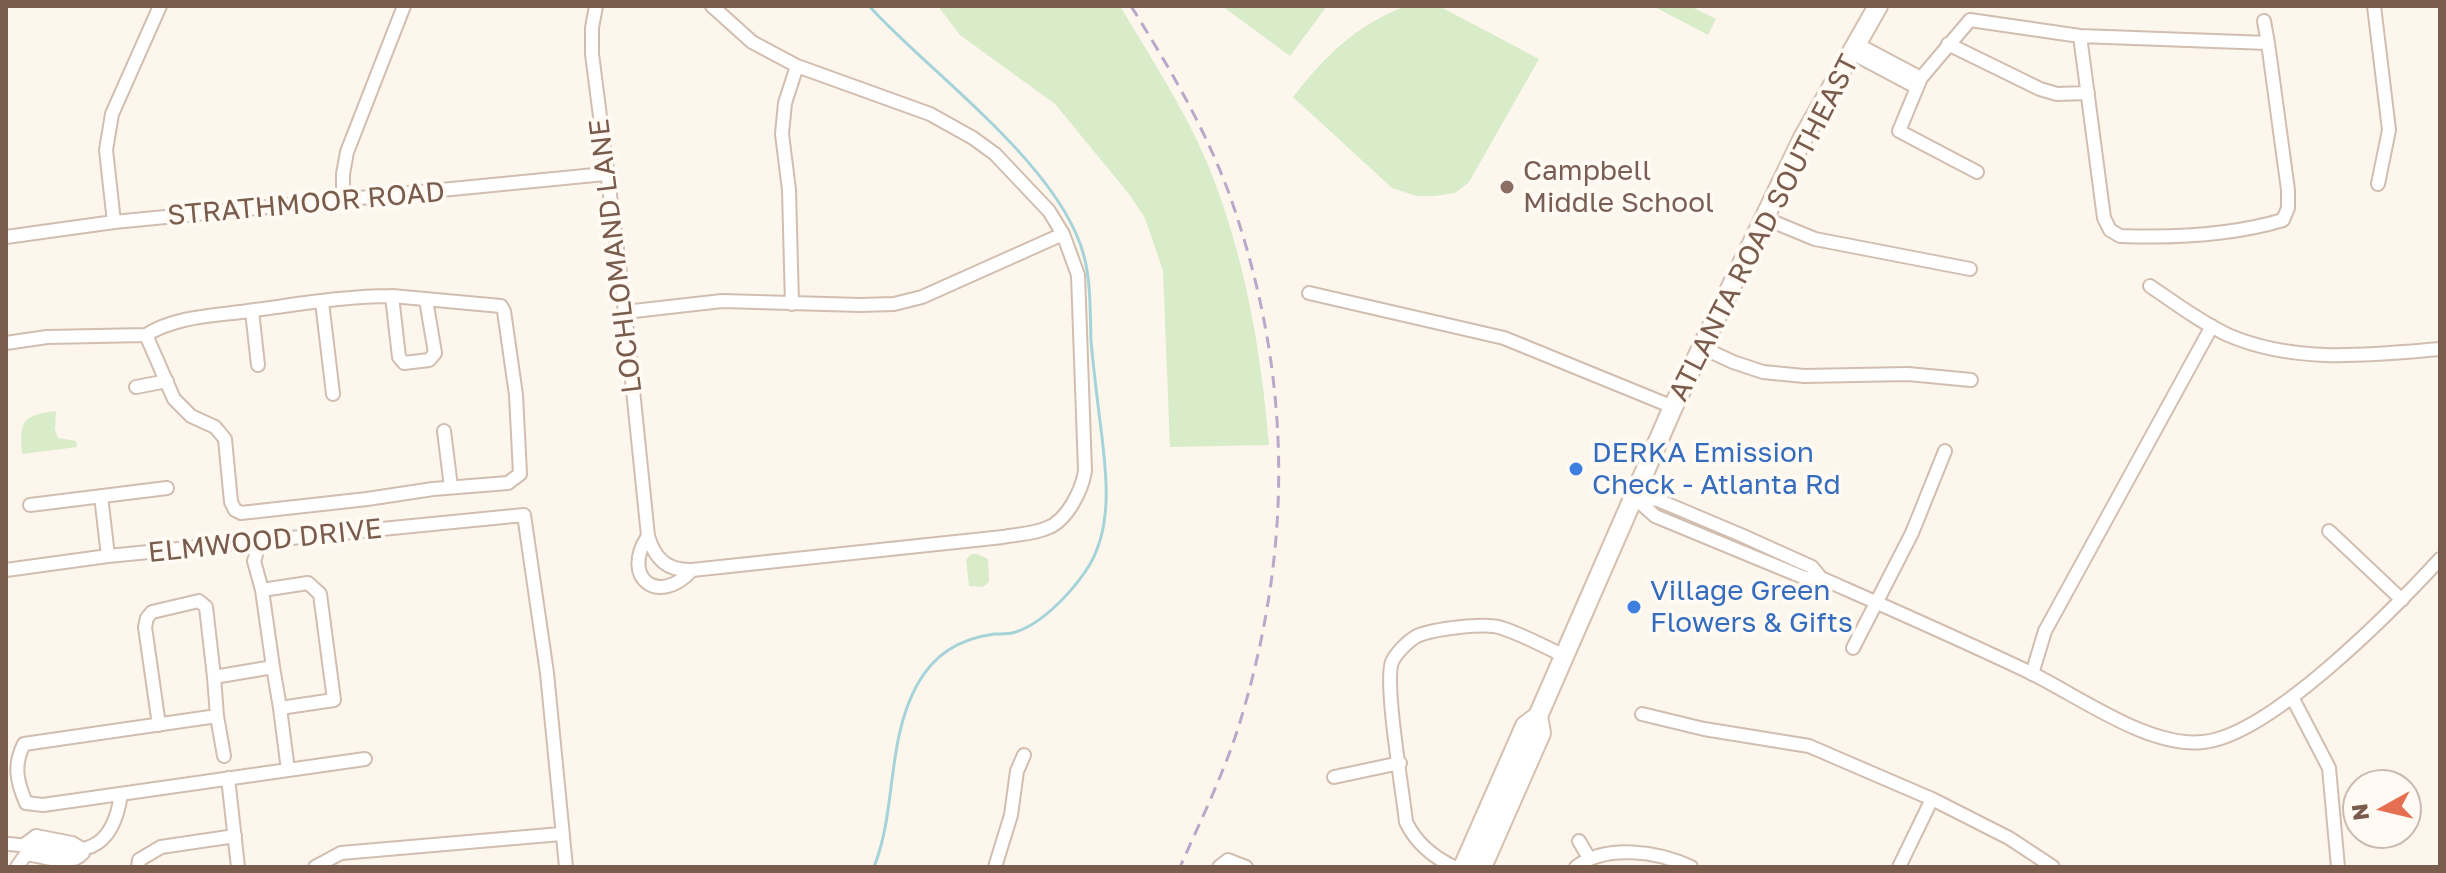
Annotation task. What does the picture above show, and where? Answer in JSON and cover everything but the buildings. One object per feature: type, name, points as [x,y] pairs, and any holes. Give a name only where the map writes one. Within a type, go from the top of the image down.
[{"type":"main road","name":"ATLANTA ROAD SOUTHEAST","points":[[1463,867],[1525,726],[1538,716],[1673,407],[1764,218],[1803,138],[1878,6]]},
{"type":"main road","name":"ATLANTA ROAD SOUTHEAST","points":[[1482,867],[1541,733],[1538,716]]},
{"type":"street","points":[[114,222],[106,150],[112,114],[160,6]]},
{"type":"street","points":[[343,201],[347,152],[404,6]]},
{"type":"street","name":"LOCHLOMAND LANE","points":[[596,6],[592,54],[625,312],[648,536]]},
{"type":"street","points":[[648,536],[653,552],[663,564],[677,571],[1003,537],[1050,528],[1074,502],[1082,487],[1085,471],[1078,275],[1063,234],[1049,211],[995,154],[973,138],[930,114],[797,66],[752,42],[712,6]]},
{"type":"street","points":[[2374,6],[2389,130],[2378,184]]},
{"type":"street","points":[[1977,172],[1899,131],[1919,83],[1970,20],[2080,36],[2268,43]]},
{"type":"street","points":[[2080,36],[2104,218],[2110,230],[2120,236],[2140,237],[2203,233],[2283,220],[2288,208],[2264,21]]},
{"type":"street","points":[[1948,44],[2040,89],[2057,94],[2088,93]]},
{"type":"street","points":[[1854,48],[1919,83]]},
{"type":"street","points":[[792,304],[789,190],[782,134],[785,103],[797,66]]},
{"type":"street","name":"STRATHMOOR ROAD","points":[[6,237],[114,222],[605,174]]},
{"type":"street","points":[[1764,218],[1815,239],[1970,269]]},
{"type":"street","points":[[625,312],[722,301],[894,304],[922,297],[1063,234]]},
{"type":"street","points":[[2150,286],[2212,326],[2242,340],[2299,353],[2346,356],[2440,349]]},
{"type":"street","points":[[1309,293],[1504,338],[1673,407]]},
{"type":"street","points":[[392,296],[399,357],[404,363],[429,360],[435,353],[426,300]]},
{"type":"street","points":[[6,343],[47,337],[146,335],[174,322],[392,296],[501,306],[516,395],[520,474],[508,483],[241,513],[235,510],[231,502],[225,439],[215,427],[191,416],[174,399],[146,335]]},
{"type":"street","points":[[322,302],[333,394]]},
{"type":"street","points":[[252,311],[258,365]]},
{"type":"street","points":[[2032,674],[2045,631],[2212,326]]},
{"type":"street","points":[[1703,348],[1763,372],[1804,376],[1908,374],[1971,380]]},
{"type":"street","points":[[136,387],[167,381]]},
{"type":"street","points":[[444,431],[451,487]]},
{"type":"street","points":[[1853,648],[1912,533],[1945,451]]},
{"type":"street","points":[[30,505],[167,488]]},
{"type":"street","points":[[101,496],[108,556]]},
{"type":"street","points":[[1634,497],[1655,516],[1805,578],[1821,578],[2032,674],[2141,730],[2171,742],[2205,742],[2240,732],[2292,697],[2402,600],[2440,559]]},
{"type":"street","name":"ELMWOOD DRIVE","points":[[6,570],[108,556],[255,548],[524,515],[547,673],[561,834]]},
{"type":"street","points":[[2329,531],[2402,600]]},
{"type":"street","points":[[648,536],[637,558],[637,567],[646,581],[658,588],[671,587],[682,582],[692,570]]},
{"type":"street","points":[[255,548],[256,573],[260,576],[288,770]]},
{"type":"street","points":[[262,590],[308,583],[320,594],[334,700],[280,708]]},
{"type":"street","points":[[159,725],[145,627],[147,618],[152,612],[188,603],[203,603],[206,607],[224,756]]},
{"type":"street","points":[[1454,867],[1424,848],[1412,835],[1406,822],[1389,676],[1392,662],[1405,645],[1418,635],[1485,626],[1501,627],[1564,656]]},
{"type":"street","points":[[214,677],[273,667]]},
{"type":"street","points":[[2292,697],[2329,768],[2338,867]]},
{"type":"street","points":[[1642,714],[1704,729],[1795,742],[1932,799],[2009,838],[2053,867]]},
{"type":"street","points":[[217,716],[24,744],[17,757],[18,783],[26,803],[43,805],[365,759]]},
{"type":"street","points":[[995,867],[1011,815],[1017,771],[1024,755]]},
{"type":"street","points":[[1334,777],[1400,763]]},
{"type":"street","points":[[228,778],[238,867]]},
{"type":"street","points":[[6,844],[67,861],[80,857],[84,850],[108,833],[118,813],[121,794]]},
{"type":"street","points":[[1899,867],[1932,799]]},
{"type":"street","points":[[315,867],[341,853],[561,834],[566,867]]},
{"type":"street","points":[[17,867],[36,836],[72,843],[84,850]]},
{"type":"street","points":[[138,867],[139,860],[161,847],[235,836]]},
{"type":"street","points":[[1579,841],[1589,858]]},
{"type":"street","points":[[1576,867],[1589,858],[1613,851],[1691,867]]},
{"type":"street","points":[[1219,867],[1228,860],[1246,867]]},
{"type":"green space","points":[[938,6],[1120,6],[1187,121],[1206,160],[1231,229],[1256,336],[1269,445],[1170,447],[1163,271],[1145,218],[1055,104],[960,35]]},
{"type":"green space","points":[[1222,6],[1327,6],[1290,56]]},
{"type":"green space","points":[[1406,6],[1439,6],[1539,59],[1469,182],[1455,193],[1417,196],[1392,188],[1293,97],[1343,43],[1372,22]]},
{"type":"green space","points":[[1653,6],[1690,6],[1716,19],[1708,35]]},
{"type":"green space","points":[[56,411],[58,438],[76,441],[77,447],[22,454],[21,434],[26,421],[36,415]]},
{"type":"green space","points":[[971,554],[988,559],[989,582],[983,587],[969,586],[966,560]]},
{"type":"waterway","points":[[869,6],[1022,155],[1049,188],[1070,222],[1084,256],[1088,277],[1091,340],[1106,473],[1102,535],[1085,572],[1071,590],[1043,617],[1023,629],[981,636],[949,650],[931,665],[917,685],[900,729],[886,822],[874,867]]},
{"type":"railway","points":[[1131,6],[1199,124],[1231,199],[1251,264],[1266,330],[1275,395],[1279,460],[1277,525],[1270,590],[1258,656],[1227,759],[1180,867]]},
{"type":"place","name":"Campbell Middle School","points":[[1507,187]]},
{"type":"place","name":"DERKA Emission Check - Atlanta Rd","points":[[1576,469]]},
{"type":"place","name":"Village Green Flowers & Gifts","points":[[1634,607]]}]
